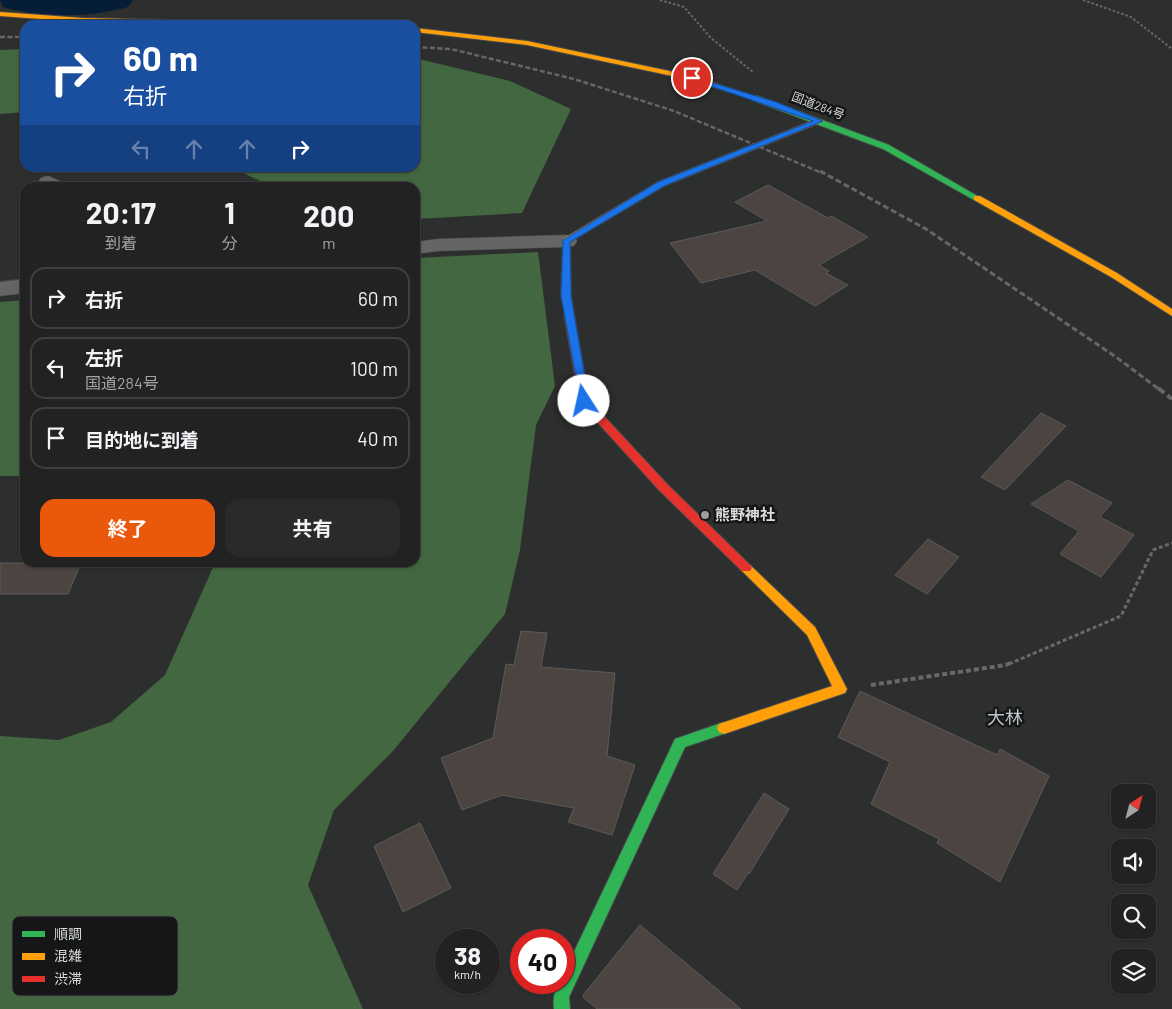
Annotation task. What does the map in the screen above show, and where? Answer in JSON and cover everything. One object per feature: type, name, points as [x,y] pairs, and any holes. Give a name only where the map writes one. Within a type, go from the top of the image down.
[{"type":"main road","points":[[0,14],[84,20]]},
{"type":"main road","name":"国道284号","points":[[420,31],[527,43],[692,78],[820,121],[886,147],[1114,275],[1172,313]]},
{"type":"main road","points":[[562,1009],[561,996],[680,743],[840,689],[811,631],[663,487],[584,401],[566,296],[566,241],[661,184],[820,121]]},
{"type":"street","points":[[420,247],[438,245],[566,241]]},
{"type":"street","points":[[0,289],[20,287]]},
{"type":"path","points":[[660,0],[684,7],[711,38],[757,76]]},
{"type":"path","points":[[1083,0],[1131,16],[1172,49]]},
{"type":"path","points":[[840,689],[1006,665],[1121,616],[1153,550],[1172,543]]},
{"type":"green space","points":[[20,49],[20,112],[0,114],[0,50]]},
{"type":"green space","points":[[420,59],[510,81],[571,109],[522,213],[420,219],[420,182],[262,182],[241,172],[420,172]]},
{"type":"green space","points":[[538,252],[555,386],[536,425],[520,550],[505,614],[393,751],[334,810],[308,885],[363,1009],[0,1009],[0,736],[59,740],[111,722],[165,675],[213,567],[420,567],[420,258]]},
{"type":"green space","points":[[20,300],[20,476],[0,476],[0,302]]},
{"type":"building","points":[[768,185],[828,218],[831,216],[868,237],[819,265],[829,271],[826,273],[848,285],[815,306],[755,270],[701,283],[670,243],[767,221],[735,202]]},
{"type":"building","points":[[1041,413],[1066,426],[1005,490],[981,477]]},
{"type":"building","points":[[1068,480],[1112,503],[1100,517],[1134,535],[1101,577],[1060,554],[1079,531],[1031,504]]},
{"type":"building","points":[[928,539],[959,557],[927,594],[895,575]]},
{"type":"building","points":[[0,563],[20,563],[20,567],[79,567],[68,594],[0,594]]},
{"type":"building","points":[[521,631],[547,633],[541,667],[615,673],[607,756],[635,765],[612,835],[568,822],[574,808],[502,795],[462,810],[441,758],[493,738],[506,664],[514,665]]},
{"type":"building","points":[[860,691],[997,755],[1000,749],[1049,776],[1000,882],[937,843],[939,839],[871,804],[890,762],[838,737]]},
{"type":"building","points":[[764,793],[789,809],[737,890],[713,874]]},
{"type":"building","points":[[420,823],[451,888],[403,912],[374,846]]},
{"type":"building","points":[[640,925],[741,1009],[597,1009],[583,997],[584,994]]},
{"type":"waterway","points":[[15,0],[52,5],[81,5],[116,0]]},
{"type":"railway","points":[[0,37],[20,37]]},
{"type":"railway","points":[[420,47],[451,49],[574,79],[674,111],[822,173]]},
{"type":"railway","points":[[820,171],[926,229],[1116,357],[1160,390]]},
{"type":"railway","points":[[1158,388],[1172,399]]},
{"type":"traffic: fast","points":[[755,98],[886,147],[977,198]]},
{"type":"traffic: fast","points":[[562,1009],[561,996],[680,743],[724,728]]},
{"type":"traffic: slow","points":[[0,14],[83,20]]},
{"type":"traffic: slow","points":[[420,31],[527,43],[693,78],[755,98]]},
{"type":"traffic: slow","points":[[569,314],[566,296],[566,241],[661,184],[820,121]]},
{"type":"traffic: slow","points":[[977,198],[1114,275],[1172,313]]},
{"type":"traffic: slow","points":[[724,728],[840,689],[811,631],[746,568]]},
{"type":"traffic: jam","points":[[569,314],[584,401],[663,487],[746,568]]},
{"type":"place","name":"熊野神社","points":[[705,515]]},
{"type":"district","name":"大林","points":[[1005,718]]},
{"type":"route","points":[[584,401],[566,296],[566,241],[661,184],[820,121],[692,78]]}]
